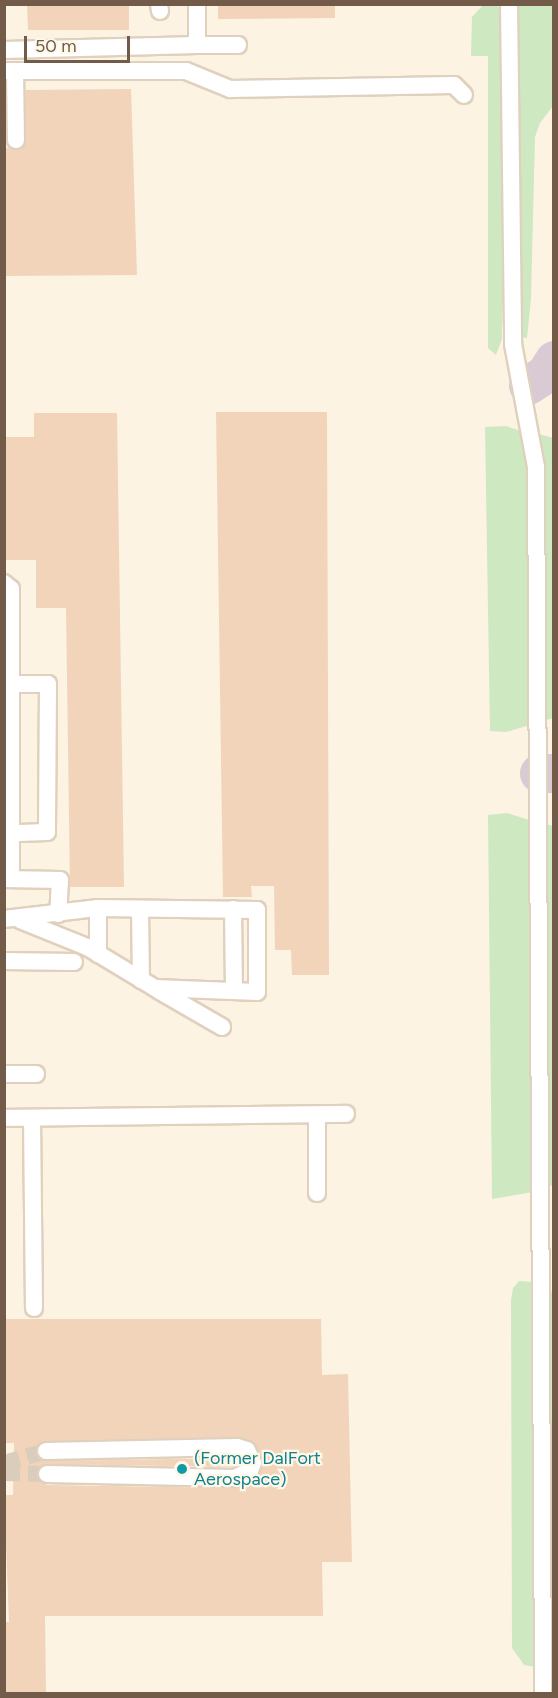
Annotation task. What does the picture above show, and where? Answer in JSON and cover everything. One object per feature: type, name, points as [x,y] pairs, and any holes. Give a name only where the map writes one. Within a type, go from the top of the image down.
[{"type":"lane","points":[[197,4],[197,45]]},
{"type":"lane","points":[[509,4],[513,344],[536,467],[543,1694]]},
{"type":"lane","points":[[4,50],[238,45]]},
{"type":"lane","points":[[16,140],[10,71],[186,70],[230,88],[454,85],[464,95]]},
{"type":"lane","points":[[4,583],[11,589],[8,625],[11,684],[11,833],[8,879],[60,880],[58,914]]},
{"type":"lane","points":[[11,684],[48,684],[47,832],[11,833]]},
{"type":"lane","points":[[98,908],[98,954]]},
{"type":"lane","points":[[12,920],[98,908],[257,910],[257,992],[148,984]]},
{"type":"lane","points":[[140,909],[148,984]]},
{"type":"lane","points":[[233,909],[234,991]]},
{"type":"lane","points":[[12,920],[98,954],[222,1027]]},
{"type":"lane","points":[[4,961],[74,962]]},
{"type":"lane","points":[[4,1074],[36,1074]]},
{"type":"lane","points":[[4,1118],[346,1114]]},
{"type":"lane","points":[[317,1115],[317,1193]]},
{"type":"lane","points":[[32,1118],[34,1308]]},
{"type":"lane","points":[[237,1447],[247,1450],[253,1463],[243,1476],[234,1478],[54,1474],[53,1451],[237,1447]]},
{"type":"green space","points":[[483,5],[498,5],[502,16],[502,339],[496,355],[488,348],[488,56],[471,56],[472,17]]},
{"type":"green space","points":[[554,5],[553,106],[540,123],[535,137],[531,299],[527,338],[520,337],[519,6]]},
{"type":"green space","points":[[506,426],[521,431],[528,476],[530,725],[506,732],[490,731],[485,427]]},
{"type":"green space","points":[[538,434],[554,438],[554,718],[546,720],[542,458]]},
{"type":"green space","points":[[507,813],[529,820],[533,1192],[492,1199],[488,815]]},
{"type":"green space","points":[[545,824],[554,826],[554,1185],[549,1186]]},
{"type":"green space","points":[[519,1281],[533,1282],[536,1667],[524,1665],[512,1648],[511,1300],[513,1288]]},
{"type":"green space","points":[[549,1291],[554,1292],[552,1672]]},
{"type":"building","points":[[27,4],[129,4],[129,30],[28,30]]},
{"type":"building","points":[[218,4],[335,4],[335,18],[218,19]]},
{"type":"building","points":[[131,89],[137,275],[4,276],[4,147],[17,150],[25,145],[26,90]]},
{"type":"building","points":[[216,412],[327,412],[329,975],[292,975],[291,950],[275,950],[274,886],[251,886],[252,897],[223,897]]},
{"type":"building","points":[[34,413],[117,413],[124,887],[70,887],[66,608],[36,608],[36,560],[4,560],[4,437],[34,437]]},
{"type":"building","name":"(Former DalFort Aerospace)","points":[[6,1319],[321,1319],[322,1375],[348,1374],[352,1562],[322,1562],[323,1616],[45,1616],[46,1694],[4,1694],[4,1622],[9,1622],[4,1495],[13,1495],[14,1443],[4,1443]],"holes":[[[237,1437],[254,1442],[263,1463],[257,1479],[234,1488],[47,1485],[37,1474],[38,1468],[47,1464],[232,1467],[242,1463],[236,1458],[46,1461],[36,1451],[45,1441]]]},
{"type":"taxiway","points":[[528,385],[545,374],[554,360]]},
{"type":"taxiway","points":[[539,773],[554,773]]},
{"type":"tunnel","points":[[4,1463],[46,1451]]},
{"type":"tunnel","points":[[4,1473],[47,1474]]},
{"type":"place","name":"(Former DalFort Aerospace)","points":[[182,1469]]}]
